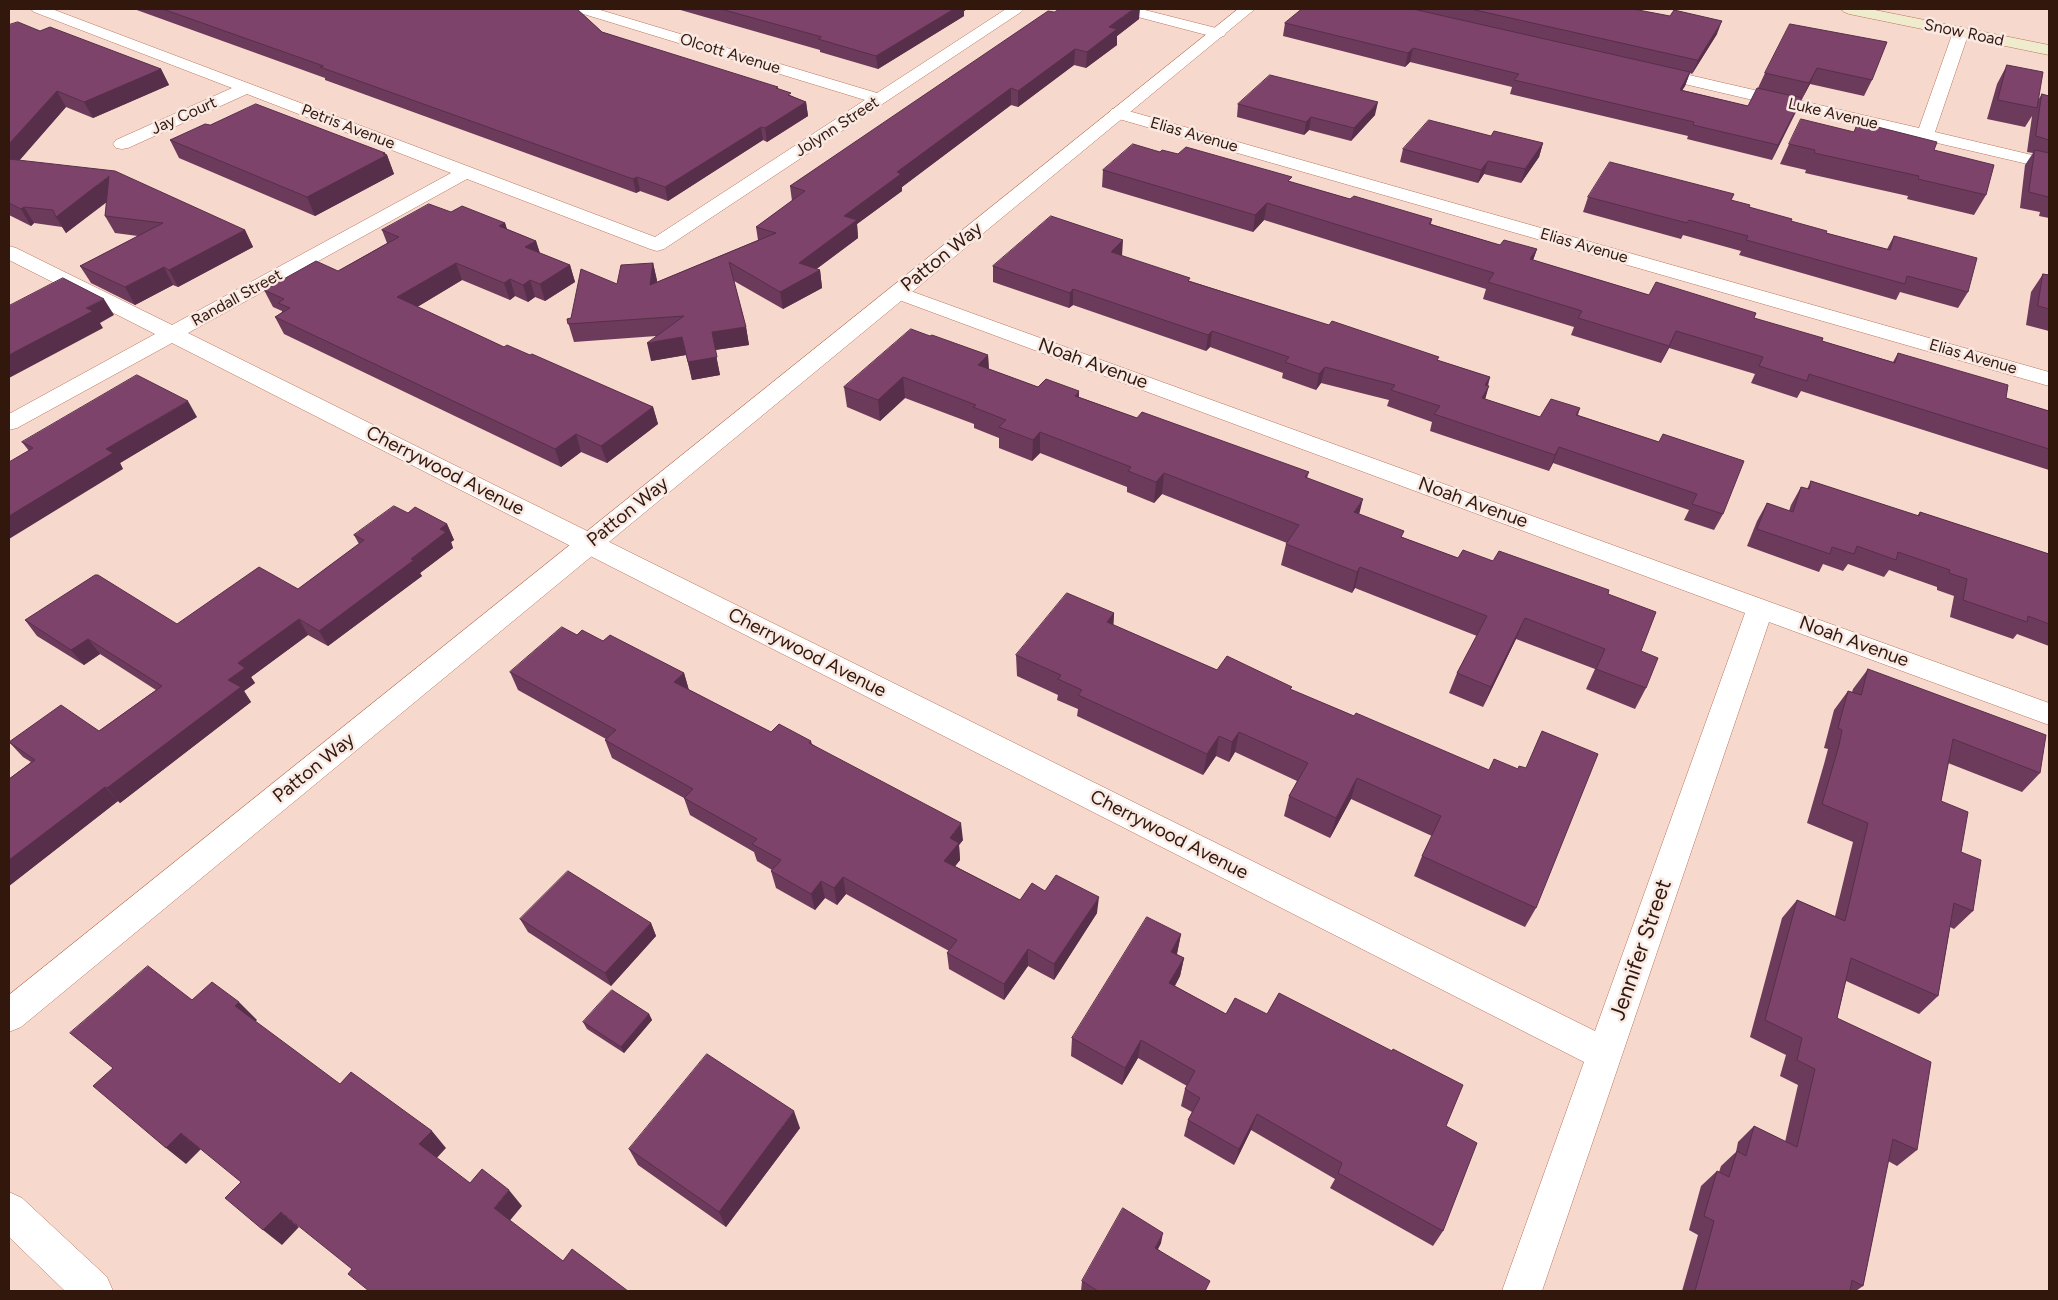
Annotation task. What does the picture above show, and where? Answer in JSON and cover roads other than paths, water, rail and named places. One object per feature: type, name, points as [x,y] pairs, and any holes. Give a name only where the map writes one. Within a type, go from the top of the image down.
[{"type":"main road","name":"Snow Road","points":[[1849,9],[2049,50]]},
{"type":"street","name":"Petris Avenue","points":[[39,9],[657,245]]},
{"type":"street","name":"Olcott Avenue","points":[[582,9],[879,99]]},
{"type":"street","name":"Jolynn Street","points":[[657,245],[1016,9]]},
{"type":"street","points":[[1124,9],[1218,33]]},
{"type":"street","name":"Patton Way","points":[[9,1016],[1247,9]]},
{"type":"street","points":[[35,27],[62,17]]},
{"type":"street","points":[[1925,135],[1961,32]]},
{"type":"street","name":"Luke Avenue","points":[[1635,68],[2049,164]]},
{"type":"street","name":"Jay Court","points":[[122,144],[247,88]]},
{"type":"street","name":"Elias Avenue","points":[[1118,113],[2049,379]]},
{"type":"street","name":"Randall Street","points":[[9,423],[466,172]]},
{"type":"street","name":"Cherrywood Avenue","points":[[9,252],[1605,1054]]},
{"type":"street","name":"Noah Avenue","points":[[898,293],[2049,714]]},
{"type":"street","name":"Jennifer Street","points":[[1522,1291],[1760,608]]},
{"type":"street","points":[[9,1212],[93,1291]]}]
